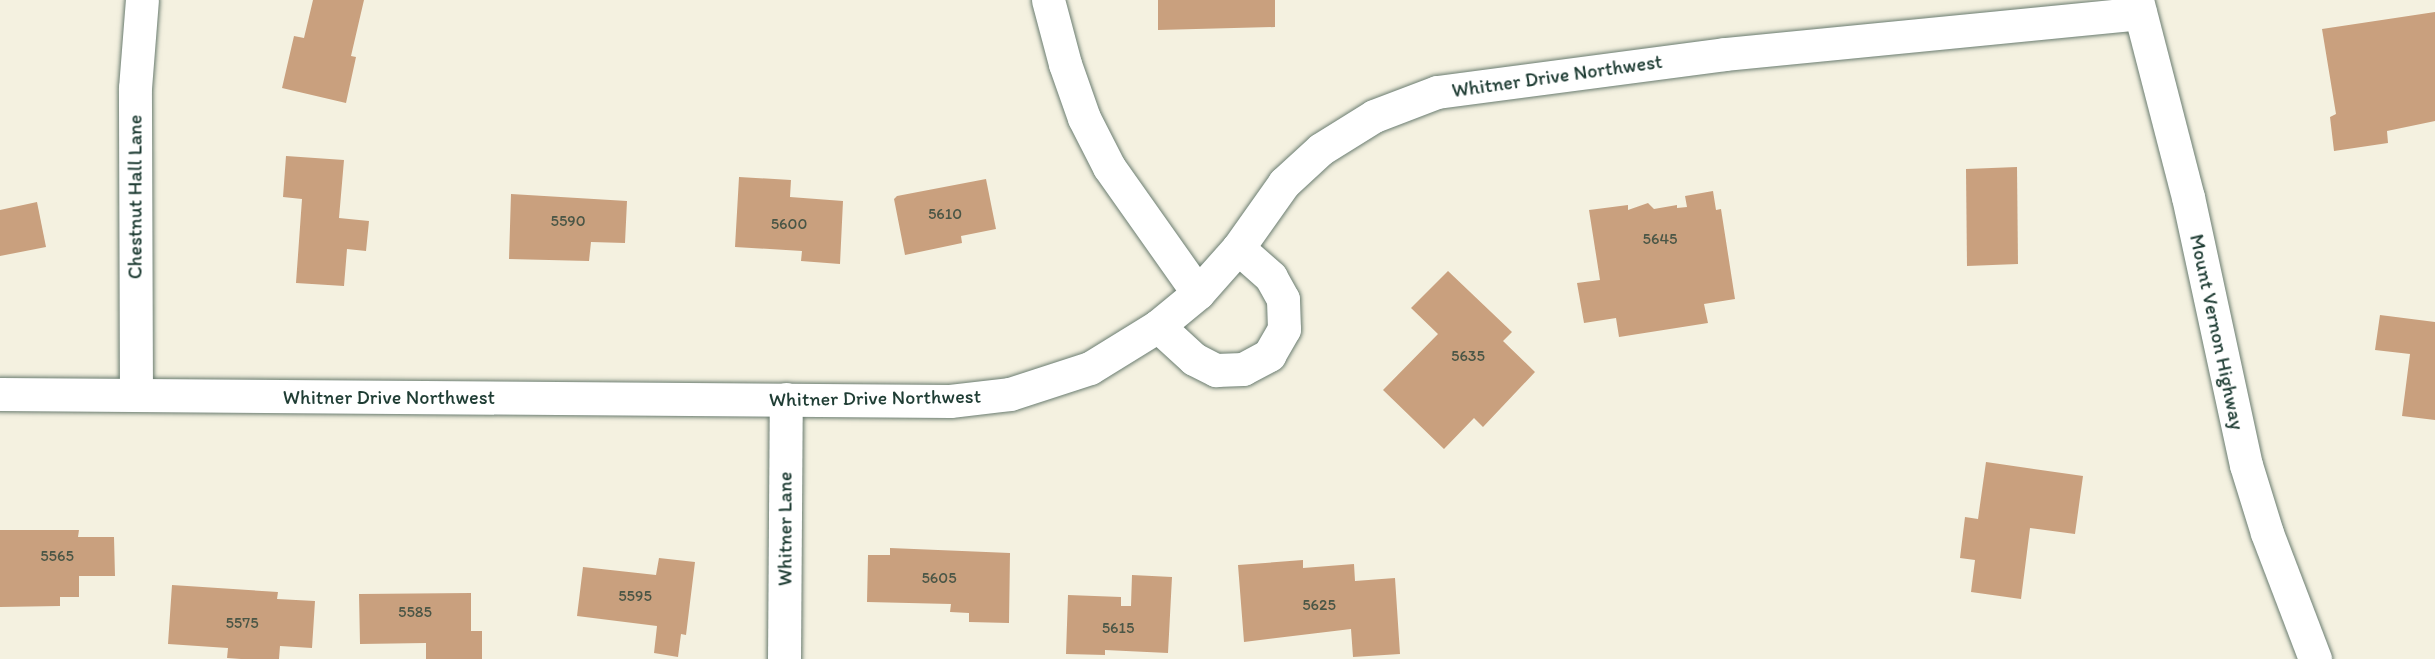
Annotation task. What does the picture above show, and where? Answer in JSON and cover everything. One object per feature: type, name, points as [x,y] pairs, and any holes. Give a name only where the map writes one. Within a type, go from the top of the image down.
[{"type":"street","name":"Chestnut Hall Lane","points":[[136,395],[135,88],[142,0]]},
{"type":"street","points":[[1048,0],[1065,64],[1084,118],[1109,167],[1198,293]]},
{"type":"street","name":"Whitner Drive Northwest","points":[[0,394],[950,401],[1010,394],[1090,368],[1158,326],[1198,293],[1238,248],[1284,183],[1321,149],[1374,116],[1437,92],[1725,54],[2138,7]]},
{"type":"street","name":"Mount Vernon Highway","points":[[2138,7],[2187,197],[2246,465],[2266,534],[2315,659]]},
{"type":"street","points":[[1158,326],[1194,359],[1216,370],[1244,369],[1269,355],[1284,329],[1283,298],[1271,276],[1238,248]]},
{"type":"street","name":"Whitner Lane","points":[[784,659],[786,399]]},
{"type":"building","points":[[313,0],[364,0],[351,56],[356,57],[346,103],[282,88],[294,36],[304,38]]},
{"type":"building","points":[[1158,0],[1275,0],[1275,27],[1158,30]]},
{"type":"building","points":[[2435,12],[2435,121],[2387,131],[2388,143],[2334,151],[2330,117],[2336,114],[2322,29]]},
{"type":"building","points":[[286,156],[344,160],[339,218],[369,221],[366,251],[347,249],[344,286],[296,283],[302,199],[283,197]]},
{"type":"building","points":[[2017,167],[2018,264],[1967,266],[1966,169]]},
{"type":"building","points":[[739,177],[791,180],[790,197],[843,201],[840,264],[801,261],[802,251],[735,247]]},
{"type":"building","points":[[986,179],[996,229],[961,236],[962,243],[905,255],[894,199],[897,196]]},
{"type":"building","points":[[1713,191],[1716,210],[1721,209],[1735,299],[1704,304],[1708,323],[1619,337],[1616,318],[1584,323],[1577,283],[1600,280],[1589,210],[1628,205],[1628,210],[1648,203],[1654,209],[1677,205],[1677,208],[1687,207],[1685,196]]},
{"type":"building","points":[[511,194],[627,201],[625,243],[591,242],[589,261],[509,259]]},
{"type":"building","points":[[37,202],[46,247],[0,256],[0,210]]},
{"type":"building","points":[[1448,271],[1512,332],[1503,341],[1535,372],[1483,427],[1474,418],[1444,449],[1383,390],[1438,334],[1411,308]]},
{"type":"building","points":[[2380,315],[2435,322],[2435,420],[2402,416],[2410,354],[2375,350]]},
{"type":"building","points":[[1986,462],[2083,476],[2075,534],[2030,528],[2021,599],[1971,592],[1975,560],[1960,558],[1965,517],[1978,519]]},
{"type":"building","points":[[0,530],[79,530],[78,537],[114,537],[115,576],[79,576],[79,597],[60,597],[60,606],[0,607]]},
{"type":"building","points":[[890,548],[1010,553],[1009,623],[969,622],[969,613],[950,612],[951,604],[867,602],[868,555],[890,555]]},
{"type":"building","points":[[659,558],[695,562],[686,635],[681,634],[678,657],[654,653],[657,626],[577,616],[583,567],[656,575]]},
{"type":"building","points":[[1303,560],[1303,568],[1354,564],[1355,581],[1395,578],[1400,654],[1353,657],[1351,629],[1244,642],[1238,565]]},
{"type":"building","points":[[1132,575],[1172,577],[1168,653],[1105,650],[1105,655],[1066,654],[1068,595],[1121,597],[1121,606],[1131,606]]},
{"type":"building","points":[[172,585],[278,592],[277,599],[315,601],[312,648],[280,646],[279,659],[241,659],[227,658],[228,648],[168,644]]},
{"type":"building","points":[[471,593],[471,631],[482,631],[482,659],[426,659],[426,643],[360,644],[359,594]]}]
